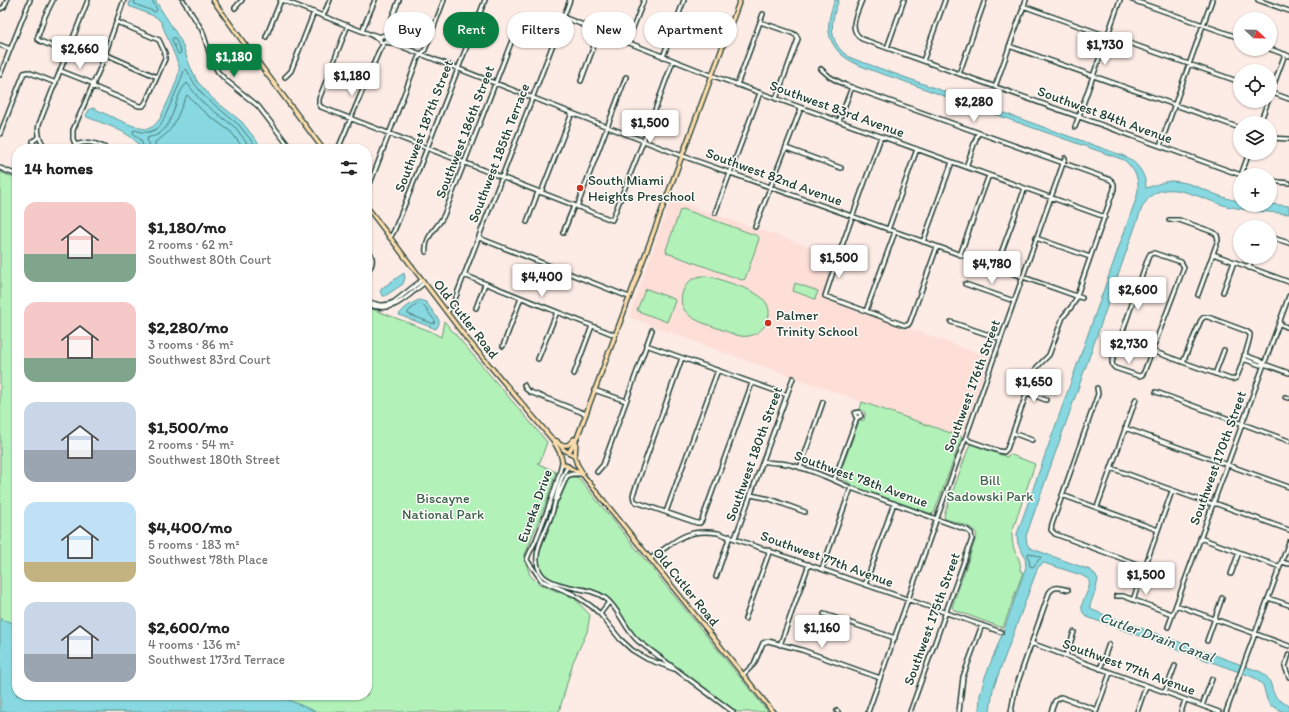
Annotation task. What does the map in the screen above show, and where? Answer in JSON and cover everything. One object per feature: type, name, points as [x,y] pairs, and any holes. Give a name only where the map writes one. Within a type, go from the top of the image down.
[{"type":"main road","points":[[213,0],[319,144]]},
{"type":"main road","points":[[577,438],[574,463],[569,466],[565,465],[562,460],[564,455],[569,452],[577,438],[740,0]]},
{"type":"main road","name":"Old Cutler Road","points":[[372,214],[482,357],[553,440],[569,452]]},
{"type":"main road","points":[[560,445],[568,445],[577,438]]},
{"type":"main road","name":"Old Cutler Road","points":[[553,440],[562,460]]},
{"type":"main road","points":[[569,452],[573,454],[575,458]]},
{"type":"main road","name":"Old Cutler Road","points":[[575,458],[582,475]]},
{"type":"main road","name":"Old Cutler Road","points":[[569,466],[582,475],[773,712]]},
{"type":"street","points":[[1,8],[8,0]]},
{"type":"street","points":[[0,75],[30,0]]},
{"type":"street","points":[[53,0],[37,36],[38,40],[68,52]]},
{"type":"street","points":[[42,143],[39,137],[39,124],[88,0]]},
{"type":"street","points":[[94,144],[83,142],[75,144],[72,137],[73,130],[93,85],[124,0]]},
{"type":"street","points":[[183,0],[202,30],[212,61],[218,72],[258,106],[287,144]]},
{"type":"street","points":[[235,8],[242,0]]},
{"type":"street","points":[[266,37],[281,0]]},
{"type":"street","name":"Southwest 82nd Avenue","points":[[281,0],[287,1],[730,174],[1082,298]]},
{"type":"street","points":[[324,16],[330,0]]},
{"type":"street","points":[[362,31],[374,0]]},
{"type":"street","points":[[340,144],[399,0]]},
{"type":"street","points":[[372,178],[418,58],[425,50],[444,0]]},
{"type":"street","name":"Southwest 187th Street","points":[[390,238],[427,149],[485,0]]},
{"type":"street","name":"Southwest 185th Terrace","points":[[565,12],[570,0]]},
{"type":"street","points":[[636,22],[644,0]]},
{"type":"street","points":[[663,57],[684,0]]},
{"type":"street","name":"Southwest 84th Avenue","points":[[862,0],[855,19],[854,28],[855,33],[859,37],[1233,172]]},
{"type":"street","points":[[887,48],[904,0]]},
{"type":"street","points":[[923,61],[945,0]]},
{"type":"street","points":[[959,74],[985,0]]},
{"type":"street","points":[[995,87],[1026,0]]},
{"type":"street","points":[[1076,127],[1120,0]]},
{"type":"street","points":[[1132,0],[1233,36]]},
{"type":"street","points":[[1160,146],[1212,0]]},
{"type":"street","points":[[1258,0],[1289,11]]},
{"type":"street","points":[[1023,6],[1233,80]]},
{"type":"street","points":[[285,77],[291,71],[314,12]]},
{"type":"street","points":[[736,85],[763,14]]},
{"type":"street","points":[[61,70],[142,106],[146,103],[165,56],[159,40],[117,22]]},
{"type":"street","points":[[760,22],[792,33],[797,37],[798,43],[776,99]]},
{"type":"street","points":[[348,25],[319,99],[319,104],[324,108],[612,220],[673,61]]},
{"type":"street","points":[[0,45],[10,49]]},
{"type":"street","name":"Southwest 83rd Avenue","points":[[636,46],[736,85],[1105,217]]},
{"type":"street","points":[[1009,46],[1233,126]]},
{"type":"street","name":"Southwest 186th Street","points":[[426,252],[426,241],[443,218],[509,48]]},
{"type":"street","name":"Southwest 185th Terrace","points":[[447,312],[453,304],[552,48]]},
{"type":"street","points":[[581,81],[593,48]]},
{"type":"street","points":[[1277,51],[1289,56]]},
{"type":"street","points":[[105,54],[157,77]]},
{"type":"street","points":[[1277,75],[1285,54]]},
{"type":"street","points":[[821,68],[830,77],[852,87],[1110,180],[1114,184],[1114,189],[1105,217],[1072,306],[1063,317],[1049,355],[1036,369],[1008,448],[1005,452],[999,451],[970,441],[966,437]]},
{"type":"street","points":[[0,134],[22,76],[25,72],[56,83]]},
{"type":"street","points":[[563,233],[626,77]]},
{"type":"street","points":[[839,121],[852,87]]},
{"type":"street","points":[[715,213],[760,93]]},
{"type":"street","points":[[1277,96],[1289,99]]},
{"type":"street","points":[[755,227],[801,108]]},
{"type":"street","points":[[527,222],[572,113]]},
{"type":"street","points":[[966,167],[978,133]]},
{"type":"street","points":[[33,144],[33,141],[39,137]]},
{"type":"street","points":[[881,137],[825,296],[904,325],[908,325],[937,247]]},
{"type":"street","points":[[1277,138],[1289,139]]},
{"type":"street","points":[[786,148],[841,168]]},
{"type":"street","points":[[888,230],[917,149]]},
{"type":"street","name":"Southwest 176th Street","points":[[868,712],[1065,158]]},
{"type":"street","points":[[923,242],[952,162]]},
{"type":"street","points":[[0,168],[12,173]]},
{"type":"street","points":[[960,255],[989,175]]},
{"type":"street","points":[[1277,182],[1289,183]]},
{"type":"street","points":[[996,267],[1025,188]]},
{"type":"street","points":[[1169,220],[1179,220],[1213,232],[1217,235],[1218,240],[1198,295]]},
{"type":"street","points":[[866,311],[895,232]]},
{"type":"street","points":[[479,238],[629,297]]},
{"type":"street","points":[[1036,238],[1090,257]]},
{"type":"street","points":[[1277,239],[1289,243]]},
{"type":"street","points":[[1152,253],[1158,253],[1180,261],[1184,265],[1152,351],[1144,372],[1140,376],[1115,368],[1112,365],[1112,360],[1148,258],[1152,253]]},
{"type":"street","points":[[1213,254],[1233,262]]},
{"type":"street","points":[[1223,292],[1233,264]]},
{"type":"street","points":[[1239,264],[1289,282]]},
{"type":"street","points":[[1248,268],[1249,264]]},
{"type":"street","points":[[464,276],[615,335]]},
{"type":"street","points":[[372,305],[387,308],[394,306],[423,282]]},
{"type":"street","points":[[476,308],[485,284]]},
{"type":"street","points":[[964,284],[1014,301]]},
{"type":"street","name":"Southwest 170th Street","points":[[1168,627],[1289,296]]},
{"type":"street","points":[[503,346],[521,298]]},
{"type":"street","points":[[372,303],[380,307]]},
{"type":"street","points":[[538,359],[557,312]]},
{"type":"street","points":[[1152,351],[1233,380],[1237,375],[1250,339],[1250,334],[1240,328],[1204,317],[1200,320],[1183,362]]},
{"type":"street","points":[[951,322],[1001,339]]},
{"type":"street","points":[[1280,324],[1289,328]]},
{"type":"street","points":[[574,374],[592,326]]},
{"type":"street","points":[[598,472],[603,465],[652,330]]},
{"type":"street","points":[[646,345],[787,395]]},
{"type":"street","points":[[1215,374],[1224,350]]},
{"type":"street","points":[[1243,357],[1261,361],[1264,364],[1289,373]]},
{"type":"street","points":[[682,358],[633,493],[633,498],[636,502],[700,523],[703,519],[752,383]]},
{"type":"street","points":[[666,512],[718,370]]},
{"type":"street","name":"Southwest 180th Street","points":[[735,538],[793,378]]},
{"type":"street","points":[[524,385],[530,392],[586,414]]},
{"type":"street","points":[[1097,388],[1098,394],[1062,494],[1051,530],[1055,534],[1145,567]]},
{"type":"street","points":[[594,390],[626,401]]},
{"type":"street","points":[[1156,392],[1289,441]]},
{"type":"street","points":[[1027,393],[1046,400]]},
{"type":"street","points":[[1097,507],[1136,398]]},
{"type":"street","points":[[800,468],[823,402]]},
{"type":"street","points":[[834,480],[857,418]]},
{"type":"street","points":[[1125,428],[1289,487]]},
{"type":"street","points":[[1013,433],[1032,440]]},
{"type":"street","name":"Eureka Drive","points":[[541,580],[528,560],[528,557],[538,535],[561,470],[562,460]]},
{"type":"street","name":"Southwest 78th Avenue","points":[[763,461],[790,464],[967,530],[971,533]]},
{"type":"street","name":"Eureka Drive","points":[[544,577],[537,562],[539,549],[562,478],[569,466]]},
{"type":"street","points":[[1111,468],[1172,491],[1289,530]]},
{"type":"street","points":[[554,506],[566,478],[570,474],[582,475]]},
{"type":"street","points":[[822,568],[851,488]]},
{"type":"street","points":[[1133,600],[1172,491]]},
{"type":"street","points":[[1062,494],[1158,530]]},
{"type":"street","points":[[751,495],[770,499],[805,512]]},
{"type":"street","points":[[865,585],[894,503]]},
{"type":"street","name":"Southwest 77th Avenue","points":[[650,559],[674,540],[691,534],[711,532],[730,536],[1001,632]]},
{"type":"street","name":"Southwest 175th Street","points":[[910,712],[972,540],[971,533]]},
{"type":"street","points":[[716,577],[730,536]]},
{"type":"street","points":[[1200,538],[1280,567]]},
{"type":"street","points":[[1226,712],[1289,542]]},
{"type":"street","points":[[745,619],[770,550]]},
{"type":"street","points":[[1231,574],[1239,552]]},
{"type":"street","points":[[531,565],[537,562]]},
{"type":"street","points":[[1282,562],[1289,564]]},
{"type":"street","points":[[780,644],[810,564]]},
{"type":"street","points":[[675,669],[644,658],[628,647],[616,635],[600,614],[588,603],[565,590],[548,585],[541,580],[544,577],[566,586],[595,593],[609,602],[632,635],[733,712]]},
{"type":"street","points":[[565,590],[566,586]]},
{"type":"street","points":[[575,596],[579,588]]},
{"type":"street","points":[[1012,712],[1015,690],[1048,595],[1052,589],[1056,588],[1068,590]]},
{"type":"street","points":[[1116,596],[1123,596],[1172,614]]},
{"type":"street","points":[[1207,641],[1222,598]]},
{"type":"street","points":[[1268,598],[1289,605]]},
{"type":"street","points":[[600,614],[609,602]]},
{"type":"street","points":[[1176,605],[1289,646]]},
{"type":"street","points":[[824,614],[895,638]]},
{"type":"street","points":[[959,712],[964,673],[982,625]]},
{"type":"street","points":[[1066,656],[1074,632]]},
{"type":"street","points":[[743,675],[753,665],[764,642],[770,641],[802,650],[880,678]]},
{"type":"street","name":"Southwest 77th Avenue","points":[[1031,643],[1219,712]]},
{"type":"street","points":[[1100,669],[1109,644]]},
{"type":"street","points":[[1289,654],[1285,666],[1289,677]]},
{"type":"street","points":[[659,664],[662,659]]},
{"type":"street","points":[[1165,692],[1175,666]]},
{"type":"street","points":[[1051,712],[1057,699],[1063,697],[1097,711],[1110,672]]},
{"type":"street","points":[[1202,706],[1212,679]]},
{"type":"street","points":[[1137,712],[1146,686]]},
{"type":"street","points":[[1180,712],[1185,700]]},
{"type":"street","points":[[726,707],[729,712]]},
{"type":"shaded area","name":"Palmer Trinity School","points":[[671,199],[837,256],[823,297],[989,357],[962,437],[717,350],[629,317]]},
{"type":"green space","name":"Biscayne National Park","points":[[0,172],[12,177],[12,700],[372,700],[372,309],[430,331],[441,337],[444,321],[547,442],[540,462],[537,463],[556,472],[547,500],[524,557],[530,575],[539,584],[574,598],[590,615],[587,632],[573,662],[559,712],[0,712]]},
{"type":"green space","points":[[683,209],[758,236],[759,239],[745,279],[742,280],[667,253],[666,250],[680,210]]},
{"type":"green space","points":[[701,276],[719,279],[745,288],[760,296],[768,307],[769,315],[766,324],[754,335],[742,336],[698,321],[692,317],[686,312],[681,300],[683,291],[690,281]]},
{"type":"green space","points":[[795,283],[818,291],[815,299],[793,291]]},
{"type":"green space","points":[[647,289],[674,299],[675,301],[667,322],[637,310],[645,290]]},
{"type":"green space","name":"Bill Sadowski Park","points":[[862,402],[962,437],[934,513],[932,514],[857,488],[839,476],[859,421],[864,420],[865,412],[860,409]]},
{"type":"green space","name":"Bill Sadowski Park","points":[[970,444],[1007,457],[1009,454],[1035,464],[1012,532],[1014,549],[1020,562],[1020,571],[1023,572],[1003,628],[954,610],[952,607],[977,535],[968,526],[945,519],[944,515]]},
{"type":"green space","points":[[569,478],[579,478],[768,712],[735,712],[631,633],[616,606],[603,594],[553,581],[543,574],[538,560],[541,549],[564,485]]},
{"type":"water","points":[[130,0],[155,0],[181,41],[197,81],[213,99],[242,122],[259,144],[138,144],[125,133],[87,117],[86,115],[90,109],[93,108],[135,126],[146,129],[151,128],[161,117],[178,77],[179,66],[161,22],[156,17],[129,6]]},
{"type":"water","name":"Cutler Drain Canal","points":[[835,0],[839,0],[834,16],[834,39],[843,52],[851,58],[1124,156],[1137,165],[1140,169],[1146,183],[1146,188],[1170,181],[1179,181],[1233,200],[1233,207],[1219,204],[1193,194],[1168,190],[1157,192],[1148,200],[1140,213],[1026,536],[1027,544],[1030,548],[1090,570],[1095,574],[1098,579],[1090,605],[1092,610],[1261,672],[1266,676],[1277,698],[1289,705],[1289,712],[1282,711],[1270,705],[1263,685],[1253,677],[1087,617],[1082,608],[1089,588],[1088,579],[1081,575],[1044,563],[1038,567],[993,689],[990,712],[979,712],[980,695],[985,677],[1005,627],[1026,567],[1025,557],[1018,544],[1017,534],[1136,199],[1138,188],[1137,178],[1132,168],[1124,160],[860,66],[844,56],[834,45],[829,33],[829,20]]},
{"type":"water","points":[[1277,205],[1289,206],[1289,214],[1267,212],[1277,212]]},
{"type":"water","points":[[404,273],[405,278],[403,284],[383,296],[380,292],[382,288]]},
{"type":"water","points":[[419,300],[426,302],[439,320],[439,324],[436,329],[399,315],[408,306]]},
{"type":"water","points":[[0,619],[12,623],[12,700],[289,700],[317,712],[0,712]]},
{"type":"place","name":"South Miami Heights Preschool","points":[[580,188]]},
{"type":"place","name":"Palmer Trinity School","points":[[768,323]]}]
